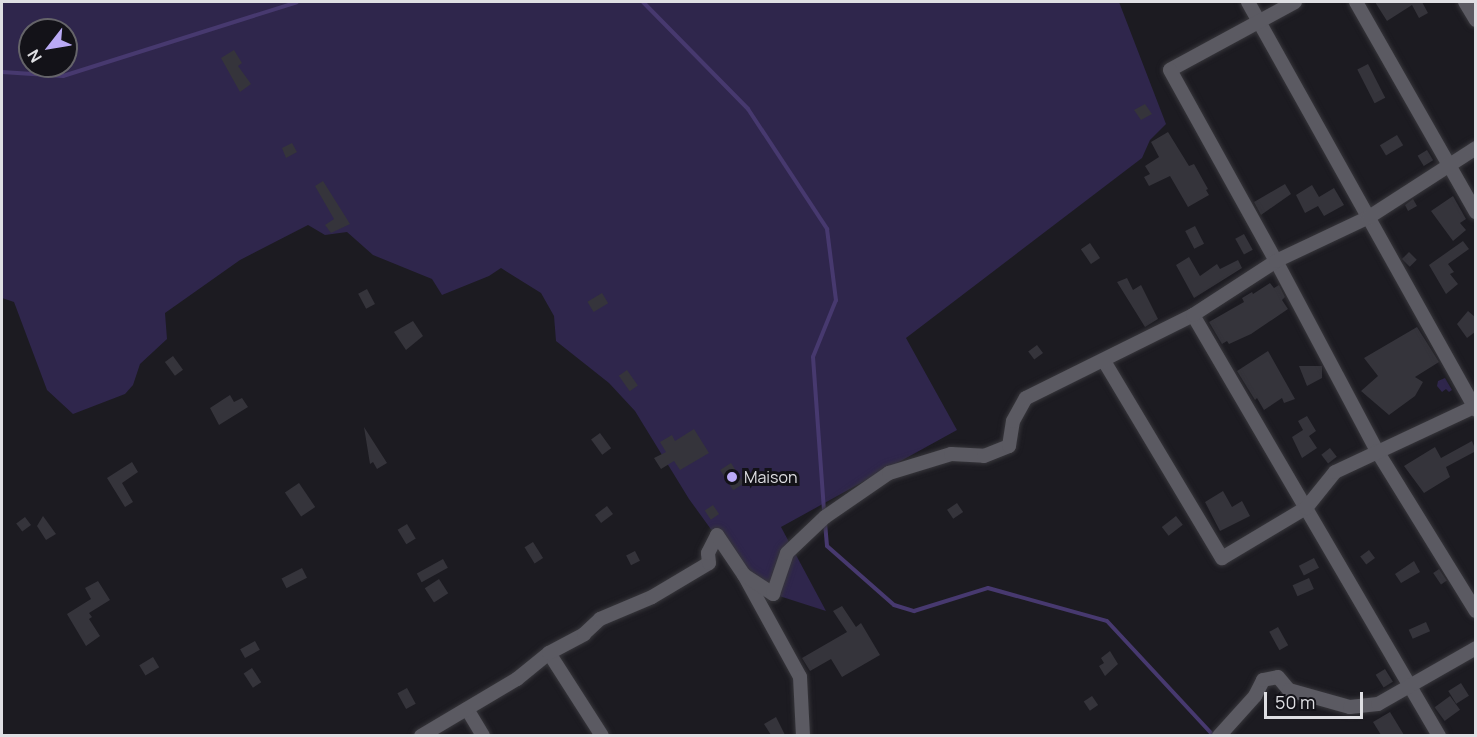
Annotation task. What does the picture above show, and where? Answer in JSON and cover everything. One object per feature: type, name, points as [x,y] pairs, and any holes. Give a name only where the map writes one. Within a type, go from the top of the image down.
[{"type":"street","points":[[1104,361],[1222,558],[1306,507],[1335,472],[1475,408],[1248,2]]},
{"type":"street","points":[[1295,2],[1170,70],[1276,261],[1377,451],[1476,611]]},
{"type":"street","points":[[1356,2],[1447,165],[1476,212]]},
{"type":"street","points":[[1465,2],[1476,20]]},
{"type":"street","points":[[744,575],[773,594],[787,553],[808,531],[845,502],[889,473],[951,453],[984,456],[1009,446],[1013,421],[1026,399],[1193,315],[1276,261],[1369,217],[1476,148]]},
{"type":"street","points":[[1193,315],[1438,735]]},
{"type":"street","points":[[421,735],[517,678],[549,653],[584,634],[600,619],[652,597],[709,563],[708,553],[717,535],[744,575],[800,677],[803,735]]},
{"type":"street","points":[[1219,735],[1255,696],[1263,680],[1278,677],[1289,690],[1350,707],[1378,704],[1476,648]]},
{"type":"street","points":[[549,653],[602,735]]},
{"type":"street","points":[[467,709],[483,735]]},
{"type":"shaded area","points":[[2,2],[1119,2],[1166,124],[1150,140],[1142,158],[906,338],[957,430],[781,527],[826,611],[773,594],[744,575],[689,499],[635,411],[609,383],[556,341],[554,316],[541,293],[501,268],[489,276],[442,295],[432,279],[373,255],[347,232],[325,235],[308,225],[240,260],[165,313],[167,339],[140,364],[133,385],[125,394],[73,414],[47,390],[14,302],[2,298]]},
{"type":"shaded area","points":[[1445,378],[1452,390],[1449,392],[1446,389],[1442,392],[1437,386],[1438,381]]},
{"type":"building","points":[[1375,2],[1422,2],[1428,13],[1419,18],[1412,5],[1387,21]]},
{"type":"building","points":[[234,50],[242,63],[238,66],[251,84],[240,92],[221,58]]},
{"type":"building","points":[[1368,64],[1385,98],[1375,103],[1357,69]]},
{"type":"building","points":[[1145,104],[1152,114],[1141,120],[1134,110]]},
{"type":"building","points":[[1168,132],[1189,166],[1194,164],[1208,189],[1206,190],[1209,195],[1188,207],[1170,176],[1149,186],[1144,177],[1150,174],[1145,166],[1159,157],[1151,142]]},
{"type":"building","points":[[1397,135],[1403,145],[1386,156],[1380,145]]},
{"type":"building","points":[[292,143],[297,152],[286,158],[282,148]]},
{"type":"building","points":[[1427,150],[1433,160],[1424,166],[1418,156]]},
{"type":"building","points":[[323,181],[350,224],[331,233],[325,225],[334,219],[315,186]]},
{"type":"building","points":[[1285,184],[1291,194],[1261,215],[1254,202]]},
{"type":"building","points":[[1312,185],[1319,197],[1334,188],[1344,205],[1324,216],[1318,206],[1305,213],[1296,195]]},
{"type":"building","points":[[1453,196],[1466,219],[1460,223],[1466,230],[1453,241],[1431,211]]},
{"type":"building","points":[[1413,199],[1417,206],[1408,211],[1405,205]]},
{"type":"building","points":[[1195,226],[1204,244],[1194,249],[1185,231]]},
{"type":"building","points":[[1244,234],[1253,250],[1244,255],[1235,239]]},
{"type":"building","points":[[1463,241],[1469,249],[1448,264],[1454,272],[1450,274],[1458,284],[1446,294],[1429,265]]},
{"type":"building","points":[[1090,243],[1100,258],[1091,264],[1081,249]]},
{"type":"building","points":[[1409,252],[1417,260],[1410,267],[1402,259]]},
{"type":"building","points":[[1189,257],[1200,276],[1217,264],[1220,269],[1238,260],[1242,268],[1194,298],[1176,265]]},
{"type":"building","points":[[1127,278],[1133,290],[1141,285],[1158,319],[1145,327],[1117,282]]},
{"type":"building","points":[[1270,283],[1274,288],[1279,285],[1285,297],[1282,300],[1288,309],[1251,334],[1229,344],[1227,341],[1222,344],[1209,322],[1244,302],[1242,298]]},
{"type":"building","points":[[367,289],[375,304],[366,309],[358,294]]},
{"type":"building","points":[[602,293],[608,303],[594,312],[587,302]]},
{"type":"building","points":[[1468,311],[1475,317],[1475,332],[1467,338],[1457,324]]},
{"type":"building","points":[[413,321],[423,336],[406,350],[394,332]]},
{"type":"building","points":[[1417,327],[1439,362],[1415,377],[1423,382],[1415,396],[1389,415],[1361,391],[1378,376],[1364,358]]},
{"type":"building","points":[[1037,345],[1043,353],[1034,360],[1028,352]]},
{"type":"building","points":[[1268,351],[1295,399],[1284,403],[1282,398],[1264,410],[1237,371]]},
{"type":"building","points":[[173,356],[183,370],[175,376],[165,362]]},
{"type":"building","points":[[1299,366],[1322,366],[1322,378],[1307,386]]},
{"type":"building","points":[[627,370],[638,386],[630,391],[619,376]]},
{"type":"building","points":[[230,395],[234,402],[242,398],[248,407],[219,425],[210,408]]},
{"type":"building","points":[[1307,416],[1316,431],[1309,436],[1317,448],[1302,458],[1292,437],[1303,430],[1298,421]]},
{"type":"building","points":[[364,427],[387,463],[377,469],[373,462],[370,464]]},
{"type":"building","points":[[694,429],[709,453],[680,470],[674,461],[661,469],[654,458],[666,452],[660,442],[672,435],[675,441]]},
{"type":"building","points":[[600,433],[611,448],[602,455],[591,439]]},
{"type":"building","points":[[1472,441],[1476,451],[1446,467],[1450,477],[1424,493],[1404,466],[1435,447],[1441,458]]},
{"type":"building","points":[[1330,448],[1337,457],[1328,463],[1321,455]]},
{"type":"building","points":[[132,462],[138,472],[122,483],[133,502],[125,507],[107,478]]},
{"type":"building","name":"Maison","points":[[731,463],[744,483],[733,490],[720,470]]},
{"type":"building","points":[[299,483],[315,507],[301,517],[285,493]]},
{"type":"building","points":[[1223,491],[1232,507],[1242,501],[1250,516],[1220,531],[1205,502]]},
{"type":"building","points":[[957,503],[963,512],[953,519],[947,510]]},
{"type":"building","points":[[713,505],[719,514],[711,520],[705,511]]},
{"type":"building","points":[[607,506],[613,514],[601,523],[595,515]]},
{"type":"building","points":[[43,516],[56,534],[46,540],[37,526]]},
{"type":"building","points":[[1176,516],[1183,525],[1169,536],[1162,527]]},
{"type":"building","points":[[25,517],[31,525],[22,532],[16,524]]},
{"type":"building","points":[[407,524],[416,539],[406,544],[398,530]]},
{"type":"building","points":[[533,542],[543,558],[535,563],[525,547]]},
{"type":"building","points":[[1369,550],[1375,558],[1366,565],[1360,557]]},
{"type":"building","points":[[635,551],[640,561],[631,565],[626,556]]},
{"type":"building","points":[[1314,558],[1319,568],[1304,576],[1299,566]]},
{"type":"building","points":[[443,559],[448,568],[422,582],[417,574]]},
{"type":"building","points":[[1414,561],[1420,572],[1401,583],[1395,574]]},
{"type":"building","points":[[302,568],[307,578],[287,588],[282,578]]},
{"type":"building","points":[[1439,569],[1447,581],[1441,585],[1433,573]]},
{"type":"building","points":[[1309,578],[1314,589],[1297,596],[1293,585]]},
{"type":"building","points":[[439,579],[448,593],[434,603],[425,588]]},
{"type":"building","points":[[98,581],[110,600],[89,613],[92,617],[89,619],[100,636],[86,646],[67,614],[91,599],[85,588]]},
{"type":"building","points":[[842,606],[856,627],[861,623],[880,655],[842,677],[831,659],[810,671],[802,658],[847,632],[833,611]]},
{"type":"building","points":[[1426,622],[1430,631],[1413,639],[1409,630]]},
{"type":"building","points":[[1278,627],[1288,645],[1279,650],[1269,632]]},
{"type":"building","points":[[255,641],[260,650],[245,658],[240,649]]},
{"type":"building","points":[[1110,651],[1118,664],[1105,676],[1099,666],[1104,663],[1101,658]]},
{"type":"building","points":[[153,657],[159,667],[145,676],[139,665]]},
{"type":"building","points":[[252,668],[261,682],[253,688],[244,673]]},
{"type":"building","points":[[1385,669],[1393,682],[1384,688],[1376,675]]},
{"type":"building","points":[[1461,683],[1469,696],[1456,704],[1448,691]]},
{"type":"building","points":[[407,688],[416,704],[406,709],[397,693]]},
{"type":"building","points":[[1092,696],[1098,705],[1090,711],[1084,702]]},
{"type":"building","points":[[1450,696],[1460,710],[1445,721],[1435,707]]},
{"type":"building","points":[[1390,712],[1404,735],[1381,735],[1373,722]]},
{"type":"building","points":[[776,717],[785,735],[771,735],[764,724]]},
{"type":"waterway","points":[[2,72],[63,76],[297,2]]},
{"type":"waterway","points":[[643,2],[748,109],[827,229],[836,300],[813,357],[824,512]]},
{"type":"waterway","points":[[825,523],[827,546],[894,605],[914,611],[988,588],[1107,621],[1214,736]]},
{"type":"place","name":"Maison","points":[[732,477]]}]
